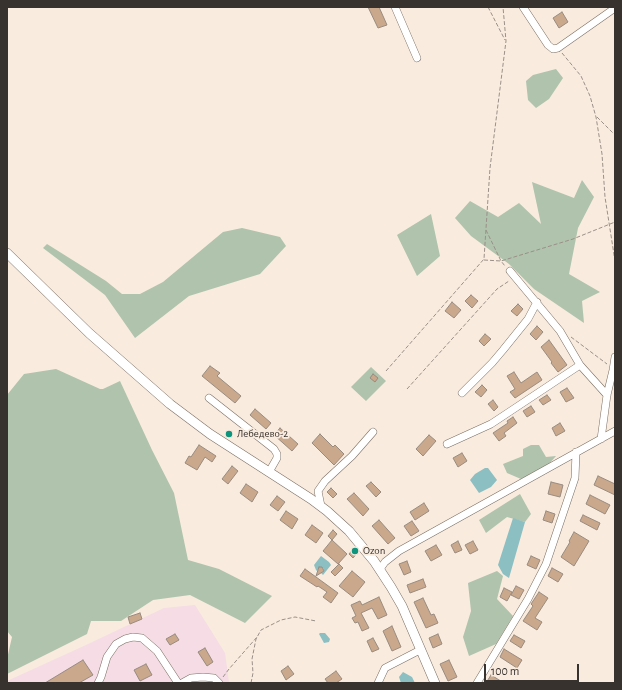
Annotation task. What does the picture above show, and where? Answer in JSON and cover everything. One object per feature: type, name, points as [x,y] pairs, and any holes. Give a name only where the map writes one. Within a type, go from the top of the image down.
[{"type":"main road","points":[[7,254],[89,333],[160,396],[200,427],[299,490],[321,506],[355,538],[380,569],[402,606],[435,683]]},
{"type":"street","points":[[395,7],[417,58]]},
{"type":"street","points":[[523,7],[548,45],[553,49],[558,48],[615,8]]},
{"type":"street","points":[[510,271],[560,330],[580,365],[607,395]]},
{"type":"street","points":[[462,393],[503,350],[528,319],[537,302]]},
{"type":"street","points":[[601,439],[607,395],[614,370],[615,357]]},
{"type":"street","points":[[447,444],[491,424],[580,365]]},
{"type":"street","points":[[209,398],[274,449],[277,454],[277,458],[269,472]]},
{"type":"street","points":[[380,569],[385,562],[399,551],[615,431]]},
{"type":"street","points":[[321,506],[318,491],[325,480],[352,456],[373,432]]},
{"type":"street","points":[[477,683],[524,605],[546,564],[575,478],[576,452]]},
{"type":"street","points":[[98,683],[107,657],[116,644],[133,637],[142,638],[157,651],[178,683]]},
{"type":"street","points":[[378,683],[385,668],[420,650]]},
{"type":"street","points":[[182,683],[191,678],[203,677],[221,680]]},
{"type":"path","points":[[488,7],[506,41]]},
{"type":"path","points":[[386,372],[484,260],[490,168],[506,41],[503,7]]},
{"type":"path","points":[[558,48],[581,76],[596,117],[602,154],[605,197],[615,260]]},
{"type":"path","points":[[596,117],[615,135]]},
{"type":"path","points":[[484,260],[501,261],[573,239],[615,222]]},
{"type":"path","points":[[486,229],[501,261],[510,271]]},
{"type":"path","points":[[407,389],[497,289],[506,281],[517,278]]},
{"type":"path","points":[[560,330],[575,339],[614,370]]},
{"type":"path","points":[[251,683],[253,673],[252,659],[261,630],[281,620],[295,617],[316,621]]},
{"type":"path","points":[[221,680],[259,635]]},
{"type":"shaded area","points":[[195,605],[225,653],[229,683],[7,683],[7,681],[164,608]]},
{"type":"green space","points":[[556,69],[563,78],[549,99],[536,108],[528,100],[526,81],[533,75]]},
{"type":"green space","points":[[582,180],[594,197],[578,228],[569,274],[600,292],[582,301],[584,323],[534,289],[509,264],[471,236],[455,218],[470,201],[498,217],[519,203],[541,224],[532,182],[574,198]]},
{"type":"green space","points":[[431,214],[440,256],[417,276],[397,235]]},
{"type":"green space","points":[[242,228],[280,237],[286,246],[260,274],[189,296],[135,338],[105,295],[43,248],[47,244],[106,281],[122,294],[140,294],[163,282],[223,232]]},
{"type":"green space","points":[[371,367],[386,381],[366,401],[351,387]]},
{"type":"green space","points":[[56,369],[100,389],[120,381],[174,493],[188,560],[219,569],[272,596],[245,623],[190,595],[153,600],[121,621],[91,621],[87,634],[7,674],[7,659],[12,637],[7,631],[7,395],[24,374]]},
{"type":"green space","points":[[531,445],[539,445],[546,457],[556,456],[549,464],[521,479],[507,473],[503,464],[523,456],[523,449]]},
{"type":"green space","points":[[520,494],[531,514],[525,522],[507,517],[486,533],[479,520]]},
{"type":"green space","points":[[497,571],[503,576],[497,599],[513,616],[496,644],[469,656],[463,637],[471,611],[468,583]]},
{"type":"water","points":[[485,468],[488,468],[497,480],[491,487],[479,493],[470,480],[475,474]]},
{"type":"water","points":[[513,518],[525,522],[509,578],[503,574],[498,565]]},
{"type":"water","points":[[321,556],[331,565],[323,575],[321,573],[324,571],[323,568],[320,567],[317,571],[314,565]]},
{"type":"water","points":[[325,633],[330,639],[329,642],[324,643],[319,634]]},
{"type":"water","points":[[403,672],[412,677],[415,683],[401,683],[399,677]]},
{"type":"building","points":[[368,7],[379,7],[387,25],[378,28]]},
{"type":"building","points":[[562,12],[568,22],[559,28],[553,18]]},
{"type":"building","points":[[471,295],[478,301],[472,308],[465,301]]},
{"type":"building","points":[[452,302],[461,310],[454,318],[445,311]]},
{"type":"building","points":[[518,304],[523,309],[517,316],[511,311]]},
{"type":"building","points":[[537,326],[543,332],[536,340],[530,334]]},
{"type":"building","points":[[485,334],[491,339],[484,346],[479,341]]},
{"type":"building","points":[[549,340],[567,365],[558,372],[541,347]]},
{"type":"building","points":[[210,366],[220,373],[217,376],[241,396],[235,403],[202,376]]},
{"type":"building","points":[[514,372],[521,383],[537,372],[542,380],[515,398],[510,392],[515,389],[507,376]]},
{"type":"building","points":[[373,374],[378,378],[375,382],[370,378]]},
{"type":"building","points":[[482,385],[487,390],[481,397],[475,392]]},
{"type":"building","points":[[567,388],[574,398],[566,402],[560,392]]},
{"type":"building","points":[[547,395],[551,400],[543,405],[539,400]]},
{"type":"building","points":[[493,400],[498,407],[494,411],[488,404]]},
{"type":"building","points":[[531,406],[535,412],[527,417],[523,411]]},
{"type":"building","points":[[255,409],[271,423],[266,429],[250,415]]},
{"type":"building","points":[[513,417],[517,423],[504,433],[506,436],[499,441],[493,433],[508,423],[507,421]]},
{"type":"building","points":[[560,423],[565,431],[556,436],[552,428]]},
{"type":"building","points":[[280,428],[298,444],[292,451],[274,435]]},
{"type":"building","points":[[320,434],[333,447],[335,445],[344,454],[334,465],[312,443]]},
{"type":"building","points":[[429,435],[436,441],[423,456],[416,449]]},
{"type":"building","points":[[199,445],[216,456],[212,462],[205,457],[197,470],[185,463]]},
{"type":"building","points":[[462,453],[467,461],[458,467],[453,458]]},
{"type":"building","points":[[232,466],[238,471],[228,484],[222,479]]},
{"type":"building","points":[[598,476],[615,484],[615,495],[594,485]]},
{"type":"building","points":[[371,482],[381,492],[376,497],[366,486]]},
{"type":"building","points":[[551,482],[563,485],[560,497],[548,494]]},
{"type":"building","points":[[246,484],[258,492],[252,502],[240,493]]},
{"type":"building","points":[[331,488],[337,494],[333,498],[327,492]]},
{"type":"building","points":[[354,493],[369,509],[363,516],[347,499]]},
{"type":"building","points":[[590,495],[610,505],[605,514],[586,504]]},
{"type":"building","points":[[277,496],[285,502],[278,511],[270,505]]},
{"type":"building","points":[[424,503],[429,511],[415,520],[410,512]]},
{"type":"building","points":[[286,511],[298,519],[292,529],[280,520]]},
{"type":"building","points":[[546,511],[555,514],[552,523],[543,520]]},
{"type":"building","points":[[583,515],[600,523],[597,530],[580,521]]},
{"type":"building","points":[[379,520],[395,538],[388,544],[372,526]]},
{"type":"building","points":[[412,521],[419,531],[411,536],[404,526]]},
{"type":"building","points":[[312,525],[323,533],[316,543],[305,535]]},
{"type":"building","points":[[333,530],[337,534],[332,540],[328,536]]},
{"type":"building","points":[[574,532],[589,541],[574,566],[561,557]]},
{"type":"building","points":[[332,540],[347,554],[338,564],[323,551]]},
{"type":"building","points":[[458,541],[462,550],[455,553],[451,545]]},
{"type":"building","points":[[473,541],[478,550],[470,554],[465,545]]},
{"type":"building","points":[[436,545],[442,555],[431,561],[425,551]]},
{"type":"building","points":[[354,548],[358,552],[353,558],[349,554]]},
{"type":"building","points":[[531,556],[540,560],[536,569],[527,565]]},
{"type":"building","points":[[407,561],[411,572],[404,575],[399,564]]},
{"type":"building","points":[[339,564],[343,568],[335,576],[331,572]]},
{"type":"building","points":[[319,567],[322,567],[324,571],[316,576]]},
{"type":"building","points":[[552,568],[563,574],[558,582],[548,576]]},
{"type":"building","points":[[305,569],[338,593],[331,603],[323,597],[327,592],[300,576]]},
{"type":"building","points":[[352,571],[365,582],[353,597],[339,586]]},
{"type":"building","points":[[423,579],[426,587],[410,593],[407,585]]},
{"type":"building","points":[[516,586],[524,590],[519,599],[511,595]]},
{"type":"building","points":[[504,588],[512,592],[507,601],[500,597]]},
{"type":"building","points":[[539,592],[548,598],[535,618],[542,622],[537,630],[523,621],[533,606],[531,604]]},
{"type":"building","points":[[379,597],[387,615],[378,619],[372,608],[361,613],[369,628],[362,631],[358,622],[355,623],[352,618],[356,616],[351,605],[360,601],[362,605]]},
{"type":"building","points":[[423,598],[431,615],[434,614],[438,623],[426,628],[414,602]]},
{"type":"building","points":[[140,613],[142,619],[130,624],[128,617]]},
{"type":"building","points":[[392,626],[401,647],[392,651],[383,631]]},
{"type":"building","points":[[175,634],[179,640],[170,645],[166,639]]},
{"type":"building","points":[[438,634],[442,644],[433,648],[429,638]]},
{"type":"building","points":[[514,635],[525,641],[521,648],[510,641]]},
{"type":"building","points":[[373,638],[379,649],[372,652],[367,641]]},
{"type":"building","points":[[205,648],[213,662],[207,666],[198,652]]},
{"type":"building","points":[[504,649],[522,660],[517,668],[500,657]]},
{"type":"building","points":[[83,660],[93,675],[79,683],[45,683]]},
{"type":"building","points":[[449,660],[457,677],[448,681],[440,664]]},
{"type":"building","points":[[146,664],[152,675],[140,681],[134,670]]},
{"type":"building","points":[[288,666],[294,674],[286,680],[281,671]]},
{"type":"building","points":[[336,671],[342,679],[336,683],[328,683],[325,679]]},
{"type":"building","points":[[491,675],[504,683],[486,683]]},
{"type":"place","name":"Лебедево-2","points":[[229,434]]},
{"type":"place","name":"Ozon","points":[[355,551]]}]
